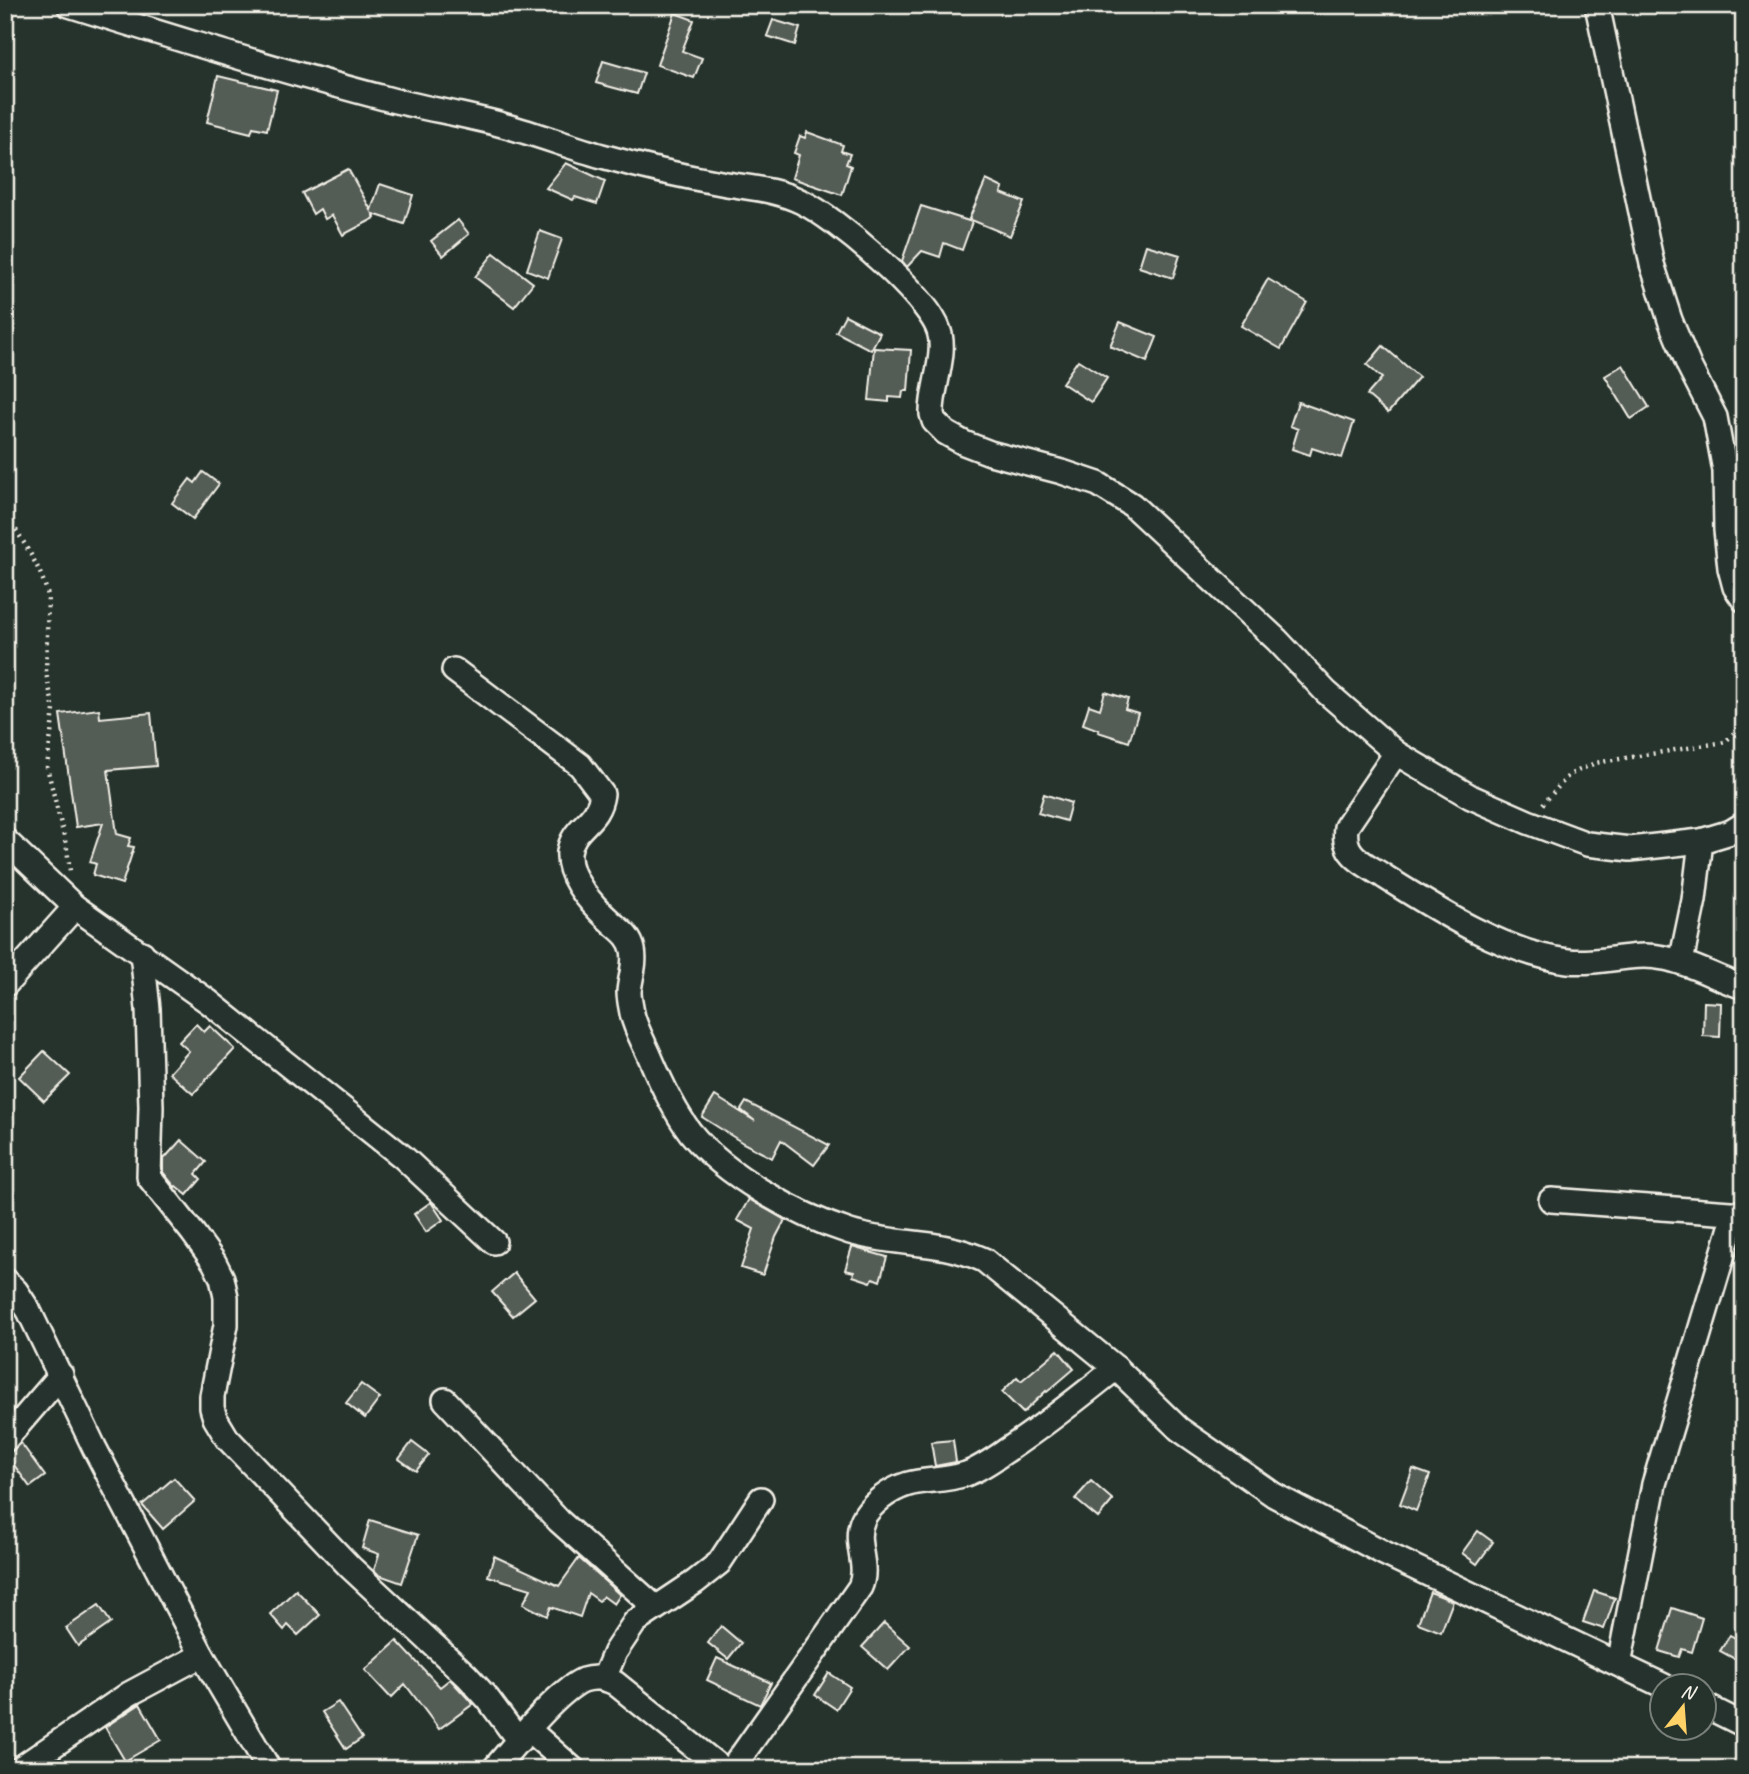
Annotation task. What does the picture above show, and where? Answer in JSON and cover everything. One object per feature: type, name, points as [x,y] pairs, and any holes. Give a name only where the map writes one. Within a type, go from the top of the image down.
[{"type":"street","points":[[69,5],[256,62],[389,99],[505,126],[600,156],[721,183],[761,188],[803,202],[820,212],[883,264],[925,306],[940,332],[940,361],[932,414],[934,421],[946,433],[990,453],[1098,484],[1132,505],[1277,640],[1326,692],[1396,753],[1471,797],[1587,844],[1630,849],[1701,841],[1731,832],[1744,824]]},
{"type":"street","points":[[1597,5],[1652,264],[1670,320],[1689,366],[1715,417],[1725,471],[1735,490],[1726,530],[1730,568],[1735,587],[1744,600]]},
{"type":"street","points":[[454,670],[580,765],[602,794],[595,816],[573,837],[569,866],[594,903],[627,935],[634,951],[629,992],[632,1016],[675,1109],[691,1132],[716,1159],[763,1191],[850,1232],[886,1240],[962,1250],[984,1260],[1116,1368],[1179,1429],[1274,1495],[1384,1553],[1648,1678]]},
{"type":"street","points":[[1396,753],[1346,827],[1345,838],[1352,854],[1434,909],[1493,938],[1539,955],[1595,963],[1644,956],[1681,962],[1723,981],[1744,987]]},
{"type":"street","points":[[5,840],[75,907],[209,1002],[384,1142],[494,1242]]},
{"type":"street","points":[[1681,962],[1694,901],[1701,841]]},
{"type":"street","points":[[5,985],[75,907]]},
{"type":"street","points":[[142,953],[149,1009],[149,1177],[214,1262],[222,1278],[226,1297],[226,1325],[212,1396],[215,1418],[228,1438],[350,1567],[467,1676],[524,1735],[573,1769]]},
{"type":"street","points":[[1552,1200],[1739,1214],[1654,1484],[1619,1664]]},
{"type":"street","points":[[5,1280],[29,1311],[94,1447],[202,1655],[270,1769]]},
{"type":"street","points":[[732,1769],[860,1587],[865,1569],[859,1543],[860,1529],[863,1519],[874,1504],[900,1485],[968,1473],[986,1464],[1070,1405],[1116,1368]]},
{"type":"street","points":[[5,1440],[61,1375]]},
{"type":"street","points":[[446,1400],[559,1521],[655,1607]]},
{"type":"street","points":[[604,1678],[625,1634],[635,1622],[719,1563],[761,1499]]},
{"type":"street","points":[[19,1769],[129,1694],[202,1655]]},
{"type":"street","points":[[494,1769],[556,1701],[580,1682],[591,1678],[604,1678],[615,1683],[722,1769]]},
{"type":"street","points":[[1718,1712],[1744,1725]]},
{"type":"path","points":[[5,512],[27,548],[48,596],[46,673],[54,710],[47,767],[68,849],[75,907]]},
{"type":"path","points":[[1528,822],[1561,783],[1578,770],[1595,764],[1725,742],[1737,730],[1744,711]]},
{"type":"building","points":[[675,13],[694,20],[682,51],[702,58],[694,78],[657,65]]},
{"type":"building","points":[[773,20],[800,28],[795,45],[767,36]]},
{"type":"building","points":[[603,61],[644,73],[637,94],[596,83]]},
{"type":"building","points":[[218,76],[277,90],[267,130],[253,127],[251,133],[207,122]]},
{"type":"building","points":[[807,132],[843,145],[841,151],[850,154],[846,164],[851,166],[842,195],[792,178],[799,155],[794,153],[800,136],[805,138]]},
{"type":"building","points":[[566,163],[605,181],[597,204],[575,197],[573,200],[546,188]]},
{"type":"building","points":[[348,169],[371,210],[380,184],[413,195],[404,224],[373,214],[375,218],[343,235],[332,215],[325,219],[320,209],[313,214],[302,193]]},
{"type":"building","points":[[986,180],[1003,188],[1001,193],[1024,202],[1010,236],[969,219]]},
{"type":"building","points":[[921,206],[972,222],[962,250],[944,243],[940,257],[922,251],[907,267],[902,261]]},
{"type":"building","points":[[458,220],[469,234],[443,256],[431,241]]},
{"type":"building","points":[[540,231],[562,239],[548,278],[527,270]]},
{"type":"building","points":[[1146,245],[1180,255],[1173,278],[1139,267]]},
{"type":"building","points":[[494,253],[533,283],[514,307],[475,277]]},
{"type":"building","points":[[1268,279],[1307,302],[1281,349],[1241,326]]},
{"type":"building","points":[[845,315],[880,333],[871,350],[836,332]]},
{"type":"building","points":[[1120,322],[1157,337],[1147,362],[1110,346]]},
{"type":"building","points":[[1383,346],[1419,377],[1388,413],[1367,395],[1382,378],[1367,365]]},
{"type":"building","points":[[874,348],[911,350],[908,391],[903,391],[902,398],[889,397],[889,402],[869,400]]},
{"type":"building","points":[[1078,360],[1107,378],[1091,402],[1062,383]]},
{"type":"building","points":[[1623,365],[1649,407],[1631,419],[1605,376]]},
{"type":"building","points":[[1298,402],[1354,422],[1342,458],[1312,448],[1310,455],[1292,449],[1298,429],[1290,426]]},
{"type":"building","points":[[203,472],[219,484],[193,519],[172,503],[190,479],[195,483]]},
{"type":"building","points":[[1105,692],[1128,699],[1125,709],[1138,713],[1129,742],[1083,724],[1089,705],[1100,709]]},
{"type":"building","points":[[99,709],[100,718],[151,713],[156,766],[108,770],[117,834],[131,838],[128,846],[134,847],[122,884],[93,875],[96,864],[90,862],[103,823],[76,827],[60,714]]},
{"type":"building","points":[[1044,794],[1071,803],[1066,821],[1038,813]]},
{"type":"building","points":[[1704,1002],[1721,1003],[1720,1037],[1703,1036]]},
{"type":"building","points":[[196,1024],[204,1032],[210,1026],[235,1049],[193,1094],[169,1073],[189,1051],[179,1042]]},
{"type":"building","points":[[44,1051],[70,1075],[44,1101],[19,1077]]},
{"type":"building","points":[[715,1096],[755,1121],[741,1110],[746,1102],[829,1145],[814,1165],[781,1140],[772,1158],[702,1117]]},
{"type":"building","points":[[181,1140],[206,1162],[196,1174],[201,1179],[187,1195],[175,1187],[163,1172],[163,1160]]},
{"type":"building","points":[[749,1199],[785,1220],[763,1275],[741,1268],[754,1229],[737,1220]]},
{"type":"building","points":[[431,1202],[443,1220],[426,1232],[414,1214]]},
{"type":"building","points":[[852,1247],[887,1257],[880,1281],[873,1278],[871,1282],[845,1270]]},
{"type":"building","points":[[514,1273],[535,1298],[513,1316],[492,1292]]},
{"type":"building","points":[[1058,1350],[1074,1369],[1023,1413],[1002,1392],[1017,1377],[1021,1381]]},
{"type":"building","points":[[361,1384],[380,1398],[365,1418],[346,1403]]},
{"type":"building","points":[[953,1440],[956,1462],[935,1466],[931,1442]]},
{"type":"building","points":[[412,1442],[429,1455],[416,1471],[399,1459]]},
{"type":"building","points":[[21,1443],[45,1476],[30,1487],[6,1454]]},
{"type":"building","points":[[1413,1469],[1430,1475],[1416,1511],[1400,1504]]},
{"type":"building","points":[[174,1478],[195,1501],[163,1529],[142,1505]]},
{"type":"building","points":[[1091,1481],[1113,1500],[1098,1518],[1075,1499]]},
{"type":"building","points":[[370,1520],[418,1535],[402,1583],[379,1575],[374,1570],[379,1554],[362,1548]]},
{"type":"building","points":[[1478,1531],[1493,1542],[1477,1564],[1462,1553]]},
{"type":"building","points":[[494,1556],[559,1586],[579,1558],[620,1595],[614,1604],[603,1596],[599,1601],[588,1593],[580,1617],[551,1607],[547,1616],[523,1604],[531,1589],[488,1576]]},
{"type":"building","points":[[296,1590],[320,1615],[298,1635],[288,1625],[284,1630],[270,1614]]},
{"type":"building","points":[[1594,1591],[1615,1598],[1604,1629],[1583,1622]]},
{"type":"building","points":[[1430,1592],[1453,1601],[1441,1632],[1418,1623]]},
{"type":"building","points":[[99,1605],[111,1623],[78,1646],[66,1628]]},
{"type":"building","points":[[1672,1608],[1702,1618],[1692,1652],[1682,1649],[1679,1657],[1659,1651]]},
{"type":"building","points":[[884,1623],[910,1646],[888,1670],[862,1647]]},
{"type":"building","points":[[721,1626],[741,1643],[728,1659],[708,1643]]},
{"type":"building","points":[[1730,1635],[1744,1643],[1744,1664],[1720,1651]]},
{"type":"building","points":[[397,1641],[440,1687],[450,1679],[473,1704],[439,1729],[405,1684],[391,1698],[365,1670]]},
{"type":"building","points":[[717,1658],[771,1683],[760,1705],[707,1680]]},
{"type":"building","points":[[829,1673],[850,1687],[836,1709],[815,1695]]},
{"type":"building","points":[[338,1702],[362,1738],[346,1749],[322,1712]]},
{"type":"building","points":[[140,1704],[161,1740],[125,1761],[105,1727]]}]
